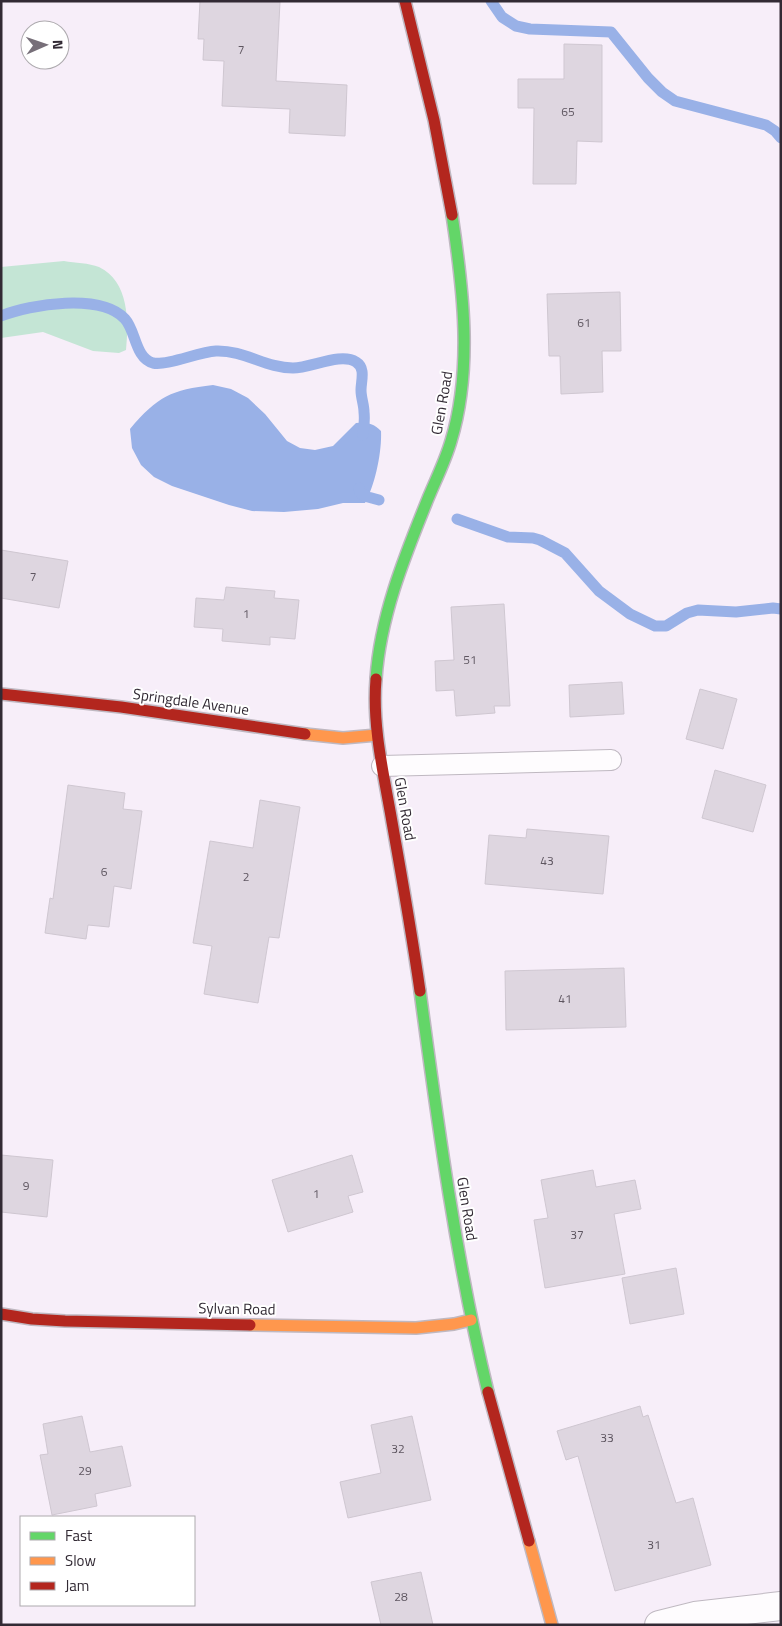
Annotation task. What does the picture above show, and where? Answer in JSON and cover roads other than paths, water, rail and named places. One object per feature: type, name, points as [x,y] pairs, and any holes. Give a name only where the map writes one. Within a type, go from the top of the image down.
[{"type":"street","name":"Glen Road","points":[[405,1],[436,124],[450,200],[462,298],[463,367],[456,422],[449,448],[401,569],[382,632],[375,689],[377,735],[408,912],[454,1228],[471,1320],[491,1409],[552,1625]]},
{"type":"street","name":"Springdale Avenue","points":[[1,694],[120,707],[324,737],[342,738],[377,735]]},
{"type":"street","name":"Sylvan Road","points":[[1,1314],[32,1319],[65,1321],[416,1328],[454,1324],[471,1320]]},
{"type":"street","points":[[658,1625],[705,1615],[781,1606]]},
{"type":"lane","points":[[382,766],[611,760]]},
{"type":"water","points":[[213,385],[231,389],[248,398],[265,414],[287,441],[300,448],[315,450],[333,446],[356,423],[370,424],[378,428],[381,431],[379,458],[375,478],[365,503],[343,503],[318,509],[284,512],[252,511],[172,486],[154,477],[141,465],[132,448],[130,429],[149,409],[166,397],[186,389]]},
{"type":"waterway","points":[[491,1],[502,17],[516,26],[530,29],[611,32],[648,78],[662,92],[675,101],[766,125],[781,138]]},
{"type":"waterway","points":[[1,316],[30,308],[65,303],[83,303],[100,306],[114,311],[125,319],[129,324],[139,350],[147,360],[153,363],[166,363],[216,351],[236,353],[274,365],[293,368],[334,360],[350,359],[356,362],[362,371],[363,435]]},
{"type":"waterway","points":[[359,488],[360,493],[379,500]]},
{"type":"waterway","points":[[457,519],[508,537],[540,540],[565,553],[599,591],[630,614],[655,626],[666,626],[687,613],[698,610],[736,612],[773,608],[781,609]]}]
